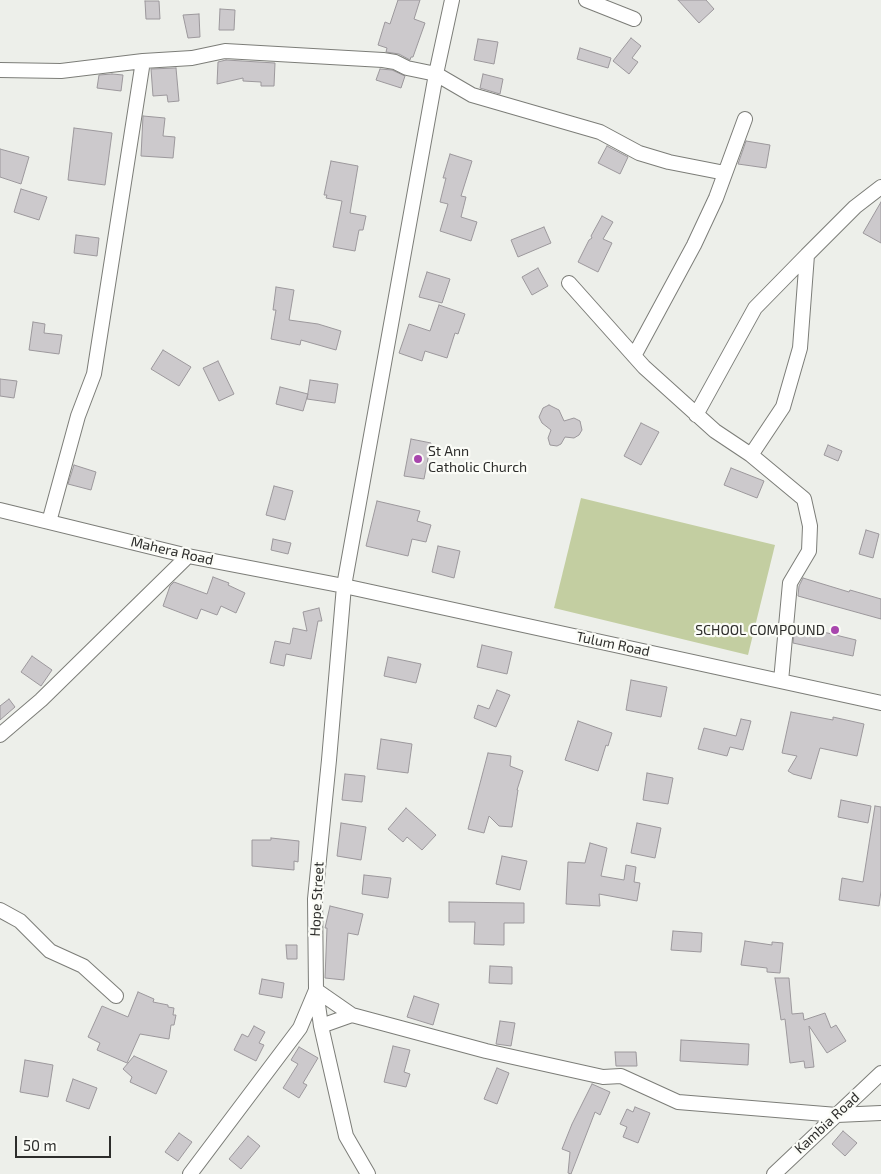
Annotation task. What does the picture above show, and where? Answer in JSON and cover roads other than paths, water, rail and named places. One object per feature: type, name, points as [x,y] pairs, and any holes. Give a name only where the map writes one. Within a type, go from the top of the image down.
[{"type":"street","name":"Hope Street","points":[[190,1174],[300,1028],[316,990],[315,899],[344,586],[436,74],[452,0]]},
{"type":"street","points":[[586,0],[634,19]]},
{"type":"street","points":[[0,70],[61,71],[143,61],[192,58],[225,51],[383,60],[395,62],[407,68],[436,74],[472,95],[600,132],[639,153],[670,162],[725,173]]},
{"type":"street","points":[[49,522],[78,416],[94,374],[143,61]]},
{"type":"street","points":[[634,356],[694,245],[716,198],[745,119]]},
{"type":"street","points":[[696,415],[755,308],[855,207],[881,187]]},
{"type":"street","points":[[751,455],[783,407],[800,348],[807,254]]},
{"type":"street","points":[[569,282],[644,367],[714,431],[751,455],[804,499],[810,526],[809,551],[790,583],[781,681]]},
{"type":"street","name":"Mahera Road","points":[[0,510],[188,556],[344,586]]},
{"type":"street","points":[[0,736],[42,700],[188,556]]},
{"type":"street","name":"Tulum Road","points":[[344,586],[881,703]]},
{"type":"street","points":[[0,910],[20,921],[50,951],[83,966],[116,996]]},
{"type":"street","points":[[316,990],[352,1015],[496,1053],[603,1077],[621,1076],[678,1102],[836,1115],[881,1113]]},
{"type":"street","points":[[316,990],[320,1026],[346,1136],[368,1174]]},
{"type":"street","points":[[320,1026],[352,1015]]},
{"type":"street","name":"Kambia Road","points":[[774,1174],[881,1073]]},
{"type":"place","name":"St Ann Catholic Church","points":[[418,459]]},
{"type":"place","name":"SCHOOL COMPOUND","points":[[835,630]]}]
